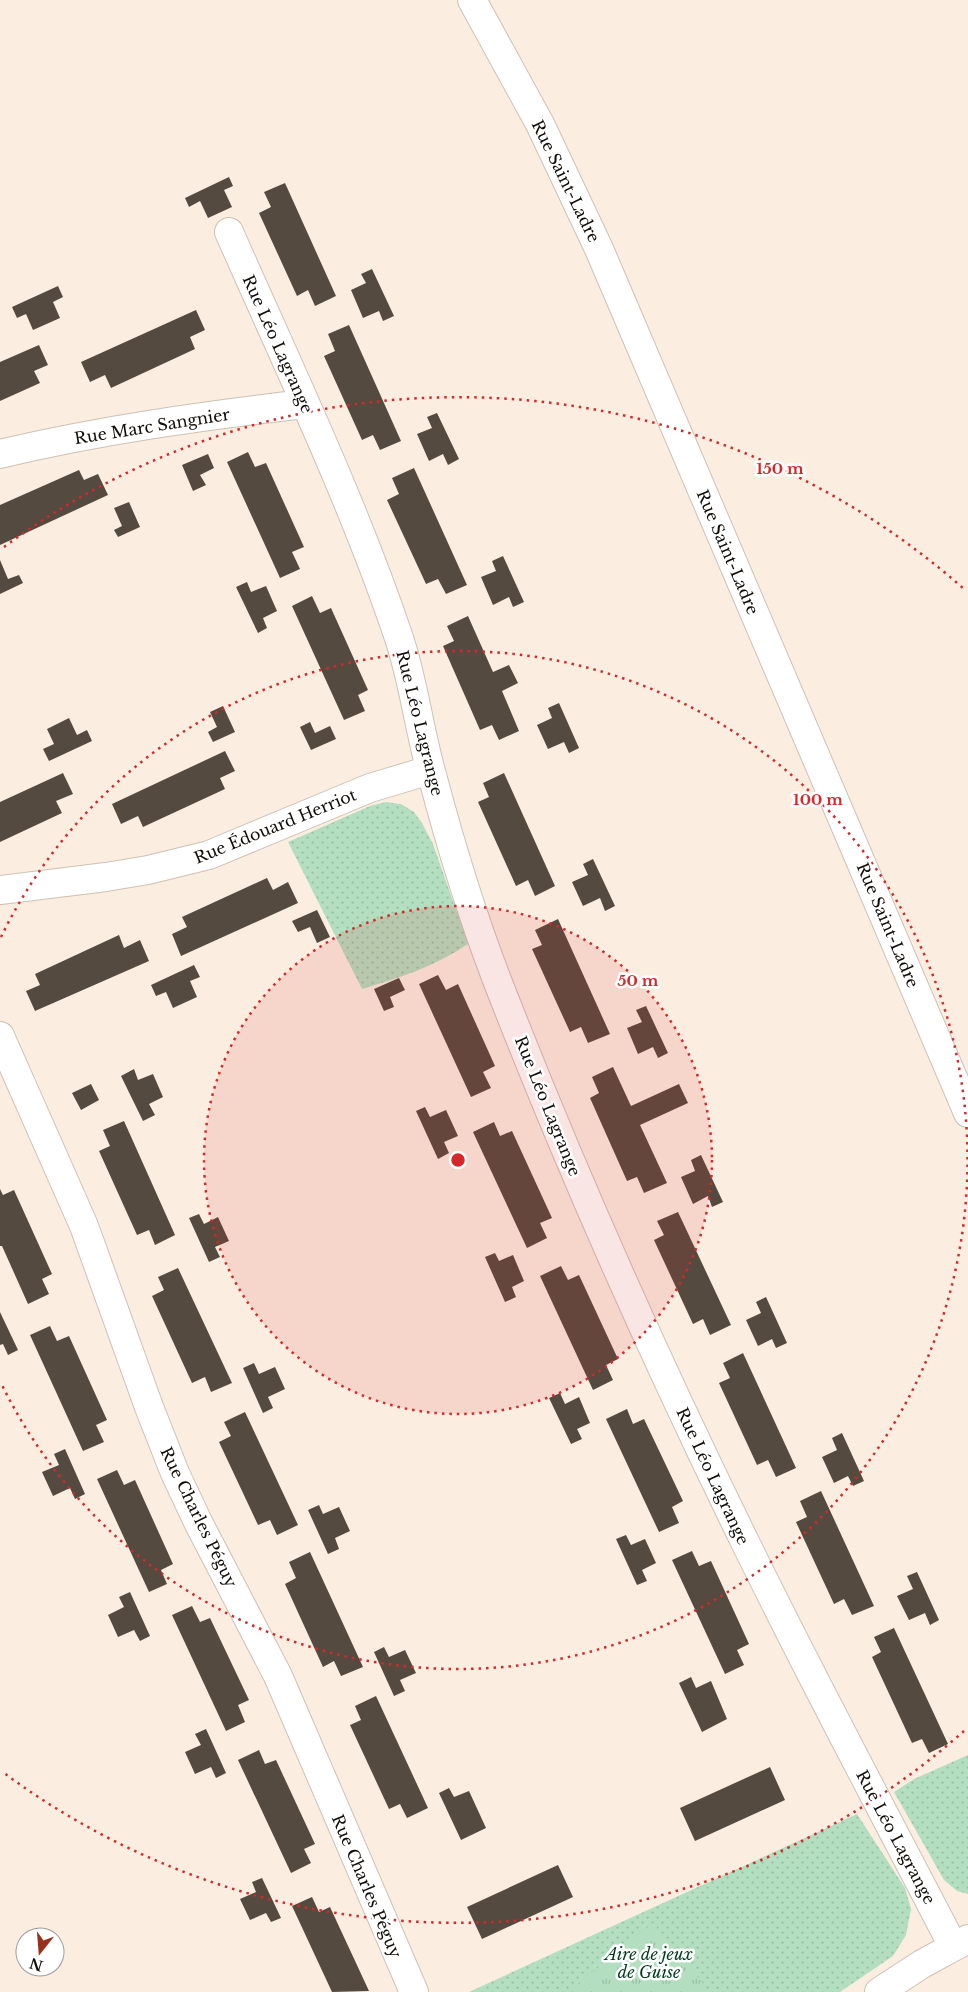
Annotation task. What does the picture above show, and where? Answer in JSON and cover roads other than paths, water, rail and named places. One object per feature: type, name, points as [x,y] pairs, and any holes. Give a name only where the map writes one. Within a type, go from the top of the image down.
[{"type":"street","name":"Rue Saint-Ladre","points":[[472,0],[540,124],[599,249],[968,1112]]},
{"type":"street","name":"Rue Léo Lagrange","points":[[229,232],[343,492],[398,638],[415,696],[430,770],[456,856],[495,976],[556,1128],[628,1295],[747,1546],[872,1793],[961,1943]]},
{"type":"street","name":"Rue Marc Sangnier","points":[[0,454],[136,426],[304,404]]},
{"type":"street","name":"Rue Édouard Herriot","points":[[0,890],[70,882],[156,868],[209,855],[370,788],[430,770]]},
{"type":"street","name":"Rue Charles Péguy","points":[[0,1036],[84,1226],[149,1407],[175,1473],[198,1522],[278,1676],[414,1992]]},
{"type":"street","points":[[879,1992],[961,1943]]},
{"type":"park label","name":"Aire de jeux de Guise","points":[[649,1963]]}]
